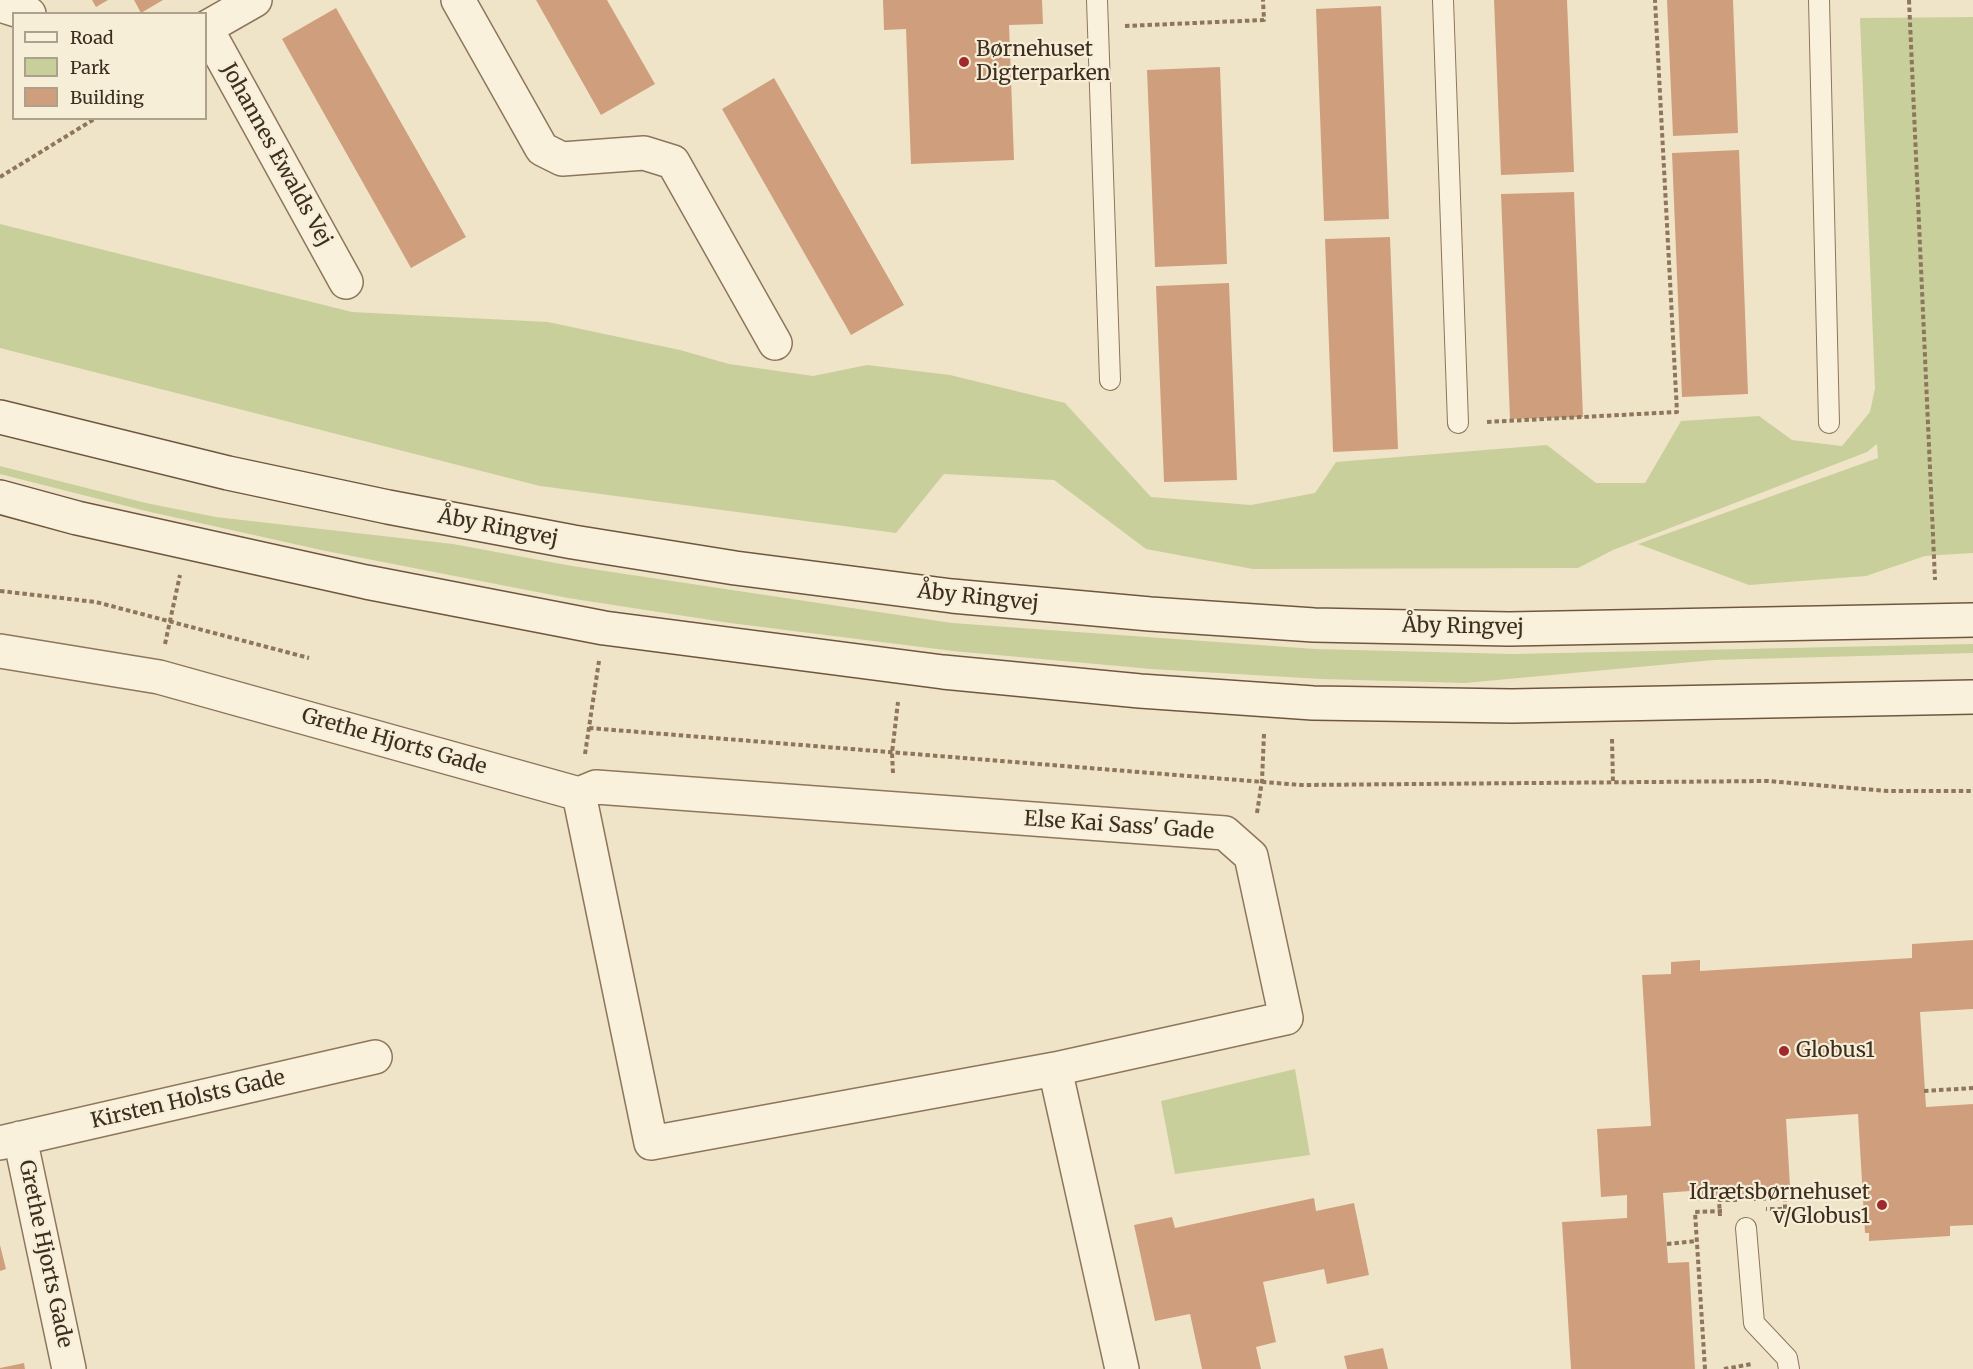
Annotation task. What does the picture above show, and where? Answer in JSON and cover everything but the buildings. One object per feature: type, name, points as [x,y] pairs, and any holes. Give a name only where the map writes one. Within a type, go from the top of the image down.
[{"type":"street","name":"Johannes Ewalds Vej","points":[[207,27],[255,0]]},
{"type":"street","points":[[458,0],[542,149],[562,159],[644,153],[673,162],[776,343]]},
{"type":"street","points":[[0,5],[23,12]]},
{"type":"street","name":"Johannes Ewalds Vej","points":[[207,30],[346,282]]},
{"type":"street","name":"Åby Ringvej","points":[[0,417],[228,473],[423,514],[735,568],[952,596],[1150,614],[1326,625],[1509,629],[1973,620]]},
{"type":"street","points":[[0,497],[366,582],[604,628],[903,667],[1140,691],[1264,699],[1500,706],[1973,697]]},
{"type":"street","name":"Grethe Hjorts Gade","points":[[0,651],[159,677],[579,794]]},
{"type":"street","name":"Else Kai Sass' Gade","points":[[579,794],[597,788],[1225,833],[1251,856]]},
{"type":"street","points":[[579,794],[651,1143],[1055,1070],[1286,1018],[1251,856]]},
{"type":"street","name":"Kirsten Holsts Gade","points":[[10,1141],[375,1057]]},
{"type":"street","points":[[1055,1070],[1122,1369]]},
{"type":"street","name":"Grethe Hjorts Gade","points":[[10,1141],[69,1369]]},
{"type":"lane","points":[[1096,0],[1110,380]]},
{"type":"lane","points":[[1443,0],[1458,423]]},
{"type":"lane","points":[[1819,0],[1829,423]]},
{"type":"lane","points":[[1746,1228],[1754,1323],[1786,1358],[1789,1369]]},
{"type":"path","points":[[1098,28],[1264,20],[1263,0]]},
{"type":"path","points":[[1458,423],[1677,412],[1656,0]]},
{"type":"path","points":[[1909,0],[1935,580]]},
{"type":"path","points":[[0,177],[93,120]]},
{"type":"path","points":[[159,677],[187,542]]},
{"type":"path","points":[[0,591],[96,602],[309,658]]},
{"type":"path","points":[[579,794],[604,628]]},
{"type":"path","points":[[894,809],[892,753],[903,667]]},
{"type":"path","points":[[1251,856],[1262,781],[1264,699]]},
{"type":"path","points":[[1612,705],[1613,783]]},
{"type":"path","points":[[589,728],[1301,785],[1768,781],[1888,790],[1973,791]]},
{"type":"path","points":[[1924,1091],[1973,1088]]},
{"type":"path","points":[[1667,1244],[1697,1241]]},
{"type":"green space","points":[[1973,17],[1973,553],[1925,556],[1866,576],[1749,585],[1638,544],[1878,458],[1877,444],[1867,452],[1613,550],[1578,568],[1253,569],[1146,549],[1054,480],[944,474],[896,533],[540,486],[0,348],[0,224],[352,312],[548,322],[680,350],[729,364],[813,376],[867,365],[950,375],[1065,403],[1151,497],[1251,505],[1315,493],[1336,462],[1547,445],[1596,483],[1645,483],[1681,421],[1759,416],[1792,440],[1842,446],[1870,412],[1875,388],[1860,18]]},
{"type":"green space","points":[[0,466],[146,503],[216,517],[453,544],[572,566],[952,623],[1315,649],[1513,654],[1973,644],[1973,653],[1714,660],[1465,683],[1321,679],[1151,669],[953,651],[730,623],[568,598],[321,550],[146,511],[0,474]]},
{"type":"green space","points":[[1295,1069],[1310,1155],[1175,1174],[1161,1101]]},
{"type":"place","name":"Børnehuset Digterparken","points":[[964,62]]},
{"type":"place","name":"Globus1","points":[[1784,1051]]},
{"type":"place","name":"Idrætsbørnehuset v/Globus1","points":[[1882,1205]]}]
